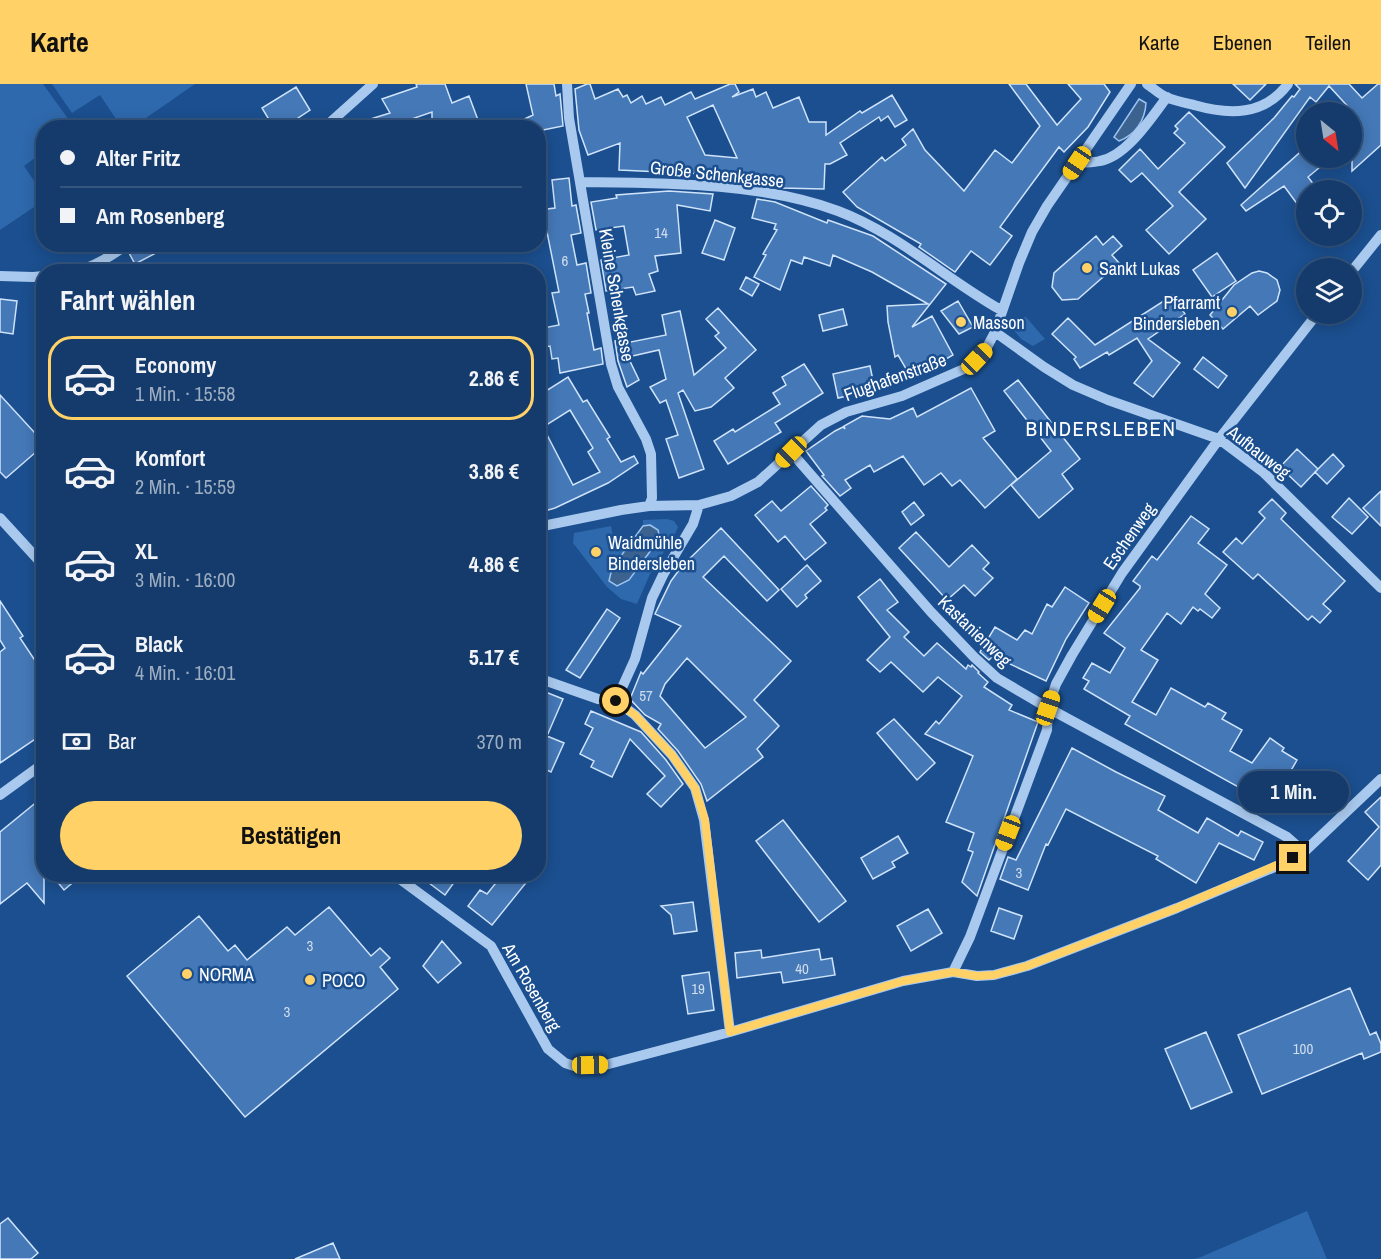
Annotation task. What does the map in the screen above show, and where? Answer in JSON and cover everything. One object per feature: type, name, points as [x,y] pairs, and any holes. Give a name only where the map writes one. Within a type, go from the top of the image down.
[{"type":"street","points":[[333,120],[373,84]]},
{"type":"street","name":"Kleine Schenkgasse","points":[[567,84],[568,118],[611,364],[618,387],[646,439],[651,454],[652,498],[649,506]]},
{"type":"street","name":"Flughafenstraße","points":[[546,525],[579,517],[649,506],[699,505],[730,496],[758,482],[821,425],[846,412],[902,396],[966,368],[986,349],[995,332],[1001,310],[1032,232],[1131,84]]},
{"type":"street","points":[[1147,84],[1167,97],[1203,108],[1229,112],[1250,111],[1266,104],[1288,84]]},
{"type":"street","points":[[1077,163],[1101,161],[1116,156],[1134,138],[1167,97]]},
{"type":"street","name":"Große Schenkgasse","points":[[580,182],[652,183],[726,188],[795,199],[838,211],[876,230],[1001,310]]},
{"type":"street","points":[[1362,259],[1381,235]]},
{"type":"street","points":[[96,264],[117,252]]},
{"type":"street","points":[[0,276],[36,276]]},
{"type":"street","name":"Eschenweg","points":[[953,972],[970,937],[1047,730],[1048,708],[1056,684],[1122,573],[1219,439],[1309,324]]},
{"type":"street","name":"Aufbauweg","points":[[995,332],[1073,385],[1108,400],[1219,439],[1263,472],[1381,588]]},
{"type":"street","name":"Kastanienweg","points":[[791,452],[924,603],[974,657],[997,678],[1287,837],[1304,852]]},
{"type":"street","points":[[616,701],[635,659],[652,598],[693,524],[699,505]]},
{"type":"street","points":[[0,518],[36,557]]},
{"type":"street","points":[[546,681],[598,699],[616,701],[635,715],[672,755],[695,788],[705,820],[730,1032]]},
{"type":"street","points":[[0,795],[36,769]]},
{"type":"street","name":"Am Rosenberg","points":[[404,882],[491,945],[548,1049],[570,1065],[605,1065],[730,1032],[903,981],[953,972],[985,976],[1027,966],[1177,908],[1282,864],[1304,852],[1381,779]]},
{"type":"shaded area","points":[[0,84],[43,84],[69,120],[36,120],[36,157],[24,166],[36,184],[36,206],[0,230]]},
{"type":"shaded area","points":[[52,84],[195,84],[143,120],[117,120],[100,95],[72,113]]},
{"type":"shaded area","points":[[1139,99],[1146,103],[1141,121],[1130,135],[1119,141],[1114,137]]},
{"type":"shaded area","points":[[1017,317],[1026,317],[1045,339],[1033,346],[1021,339],[1013,329]]},
{"type":"shaded area","points":[[643,520],[674,521],[678,527],[650,574],[637,604],[621,599],[607,587],[573,543],[574,533],[611,526],[614,541],[629,538],[632,540],[612,568],[650,525],[643,526]]},
{"type":"shaded area","points":[[650,525],[658,530],[660,538],[629,580],[617,586],[609,581],[612,568],[643,526]]},
{"type":"shaded area","points":[[1307,1211],[1327,1259],[1194,1259],[1201,1257]]},
{"type":"building","points":[[416,84],[445,84],[452,103],[469,96],[478,120],[432,120],[432,112],[409,120],[367,120],[390,113],[382,99],[417,87]]},
{"type":"building","points":[[526,84],[554,84],[556,96],[560,94],[563,126],[546,129],[546,120],[522,120],[533,115]]},
{"type":"building","points":[[590,84],[595,99],[618,89],[623,97],[627,95],[631,103],[642,96],[646,104],[661,97],[665,105],[691,92],[695,99],[735,84],[739,92],[732,97],[753,89],[756,97],[766,92],[773,108],[799,97],[809,122],[826,122],[826,135],[860,111],[862,113],[892,95],[907,120],[895,127],[888,116],[881,121],[879,117],[840,143],[847,155],[830,164],[825,164],[824,189],[780,188],[762,183],[704,178],[704,174],[619,170],[620,143],[588,155],[579,130],[575,89]],"holes":[[[713,105],[737,158],[705,155],[687,117]]]},
{"type":"building","points":[[1009,84],[1026,84],[1057,125],[1081,99],[1068,84],[1104,84],[1110,92],[1088,127],[1064,152],[1059,147],[1000,227],[1012,236],[990,265],[971,251],[955,272],[919,247],[921,244],[857,207],[843,192],[882,157],[885,161],[906,145],[902,139],[913,129],[925,150],[964,191],[995,150],[1012,163],[1040,126]]},
{"type":"building","points":[[1233,84],[1266,84],[1250,100]]},
{"type":"building","points":[[1295,84],[1349,84],[1362,98],[1381,84],[1381,145],[1362,162],[1362,102],[1344,102],[1329,86],[1316,102],[1310,97],[1306,102],[1296,102],[1296,117],[1245,188],[1227,163],[1274,118],[1300,89]]},
{"type":"building","points":[[296,87],[310,110],[295,120],[269,120],[262,108]]},
{"type":"building","points":[[1189,112],[1225,147],[1179,192],[1206,219],[1169,254],[1146,230],[1173,206],[1142,173],[1131,182],[1119,170],[1140,149],[1158,169],[1185,143],[1174,133],[1178,129],[1175,126]]},
{"type":"building","points":[[1296,156],[1296,168],[1319,168],[1308,177],[1310,180],[1296,180],[1296,202],[1284,186],[1246,211],[1241,205]]},
{"type":"building","points":[[569,178],[572,206],[576,205],[581,233],[571,235],[577,265],[586,263],[591,293],[585,294],[589,313],[587,313],[594,350],[601,348],[603,364],[560,373],[558,358],[552,359],[550,346],[546,347],[546,327],[559,325],[552,293],[559,292],[546,232],[546,209],[555,208],[552,180]]},
{"type":"building","points":[[669,191],[713,194],[710,211],[677,205],[681,253],[655,256],[658,271],[649,274],[655,291],[636,295],[633,287],[606,291],[601,260],[629,255],[624,226],[596,230],[591,202],[617,198],[616,195]]},
{"type":"building","points":[[757,199],[775,202],[827,223],[828,220],[873,236],[946,284],[912,327],[932,316],[953,355],[912,379],[898,355],[895,357],[887,306],[928,304],[872,272],[833,255],[830,266],[804,257],[802,264],[791,260],[780,290],[754,277],[766,255],[763,254],[777,230],[774,229],[776,224],[752,218]]},
{"type":"building","points":[[715,220],[735,228],[724,260],[702,253]]},
{"type":"building","name":"Sankt Lukas","points":[[1096,236],[1103,245],[1113,236],[1122,246],[1112,255],[1119,263],[1078,299],[1062,300],[1052,287],[1054,273]]},
{"type":"building","points":[[130,252],[158,252],[135,264]]},
{"type":"building","points":[[1217,253],[1236,281],[1212,297],[1193,270]]},
{"type":"building","points":[[1259,271],[1277,280],[1280,290],[1277,301],[1258,315],[1250,306],[1223,329],[1210,315],[1234,285]]},
{"type":"building","points":[[746,277],[759,284],[752,296],[740,289]]},
{"type":"building","points":[[1173,295],[1185,314],[1148,339],[1180,363],[1153,397],[1134,383],[1152,361],[1137,338],[1109,355],[1107,352],[1080,368],[1074,359],[1076,357],[1052,334],[1068,318],[1095,345]]},
{"type":"building","points":[[0,299],[17,301],[13,334],[0,332]]},
{"type":"building","points":[[958,301],[973,327],[959,334],[941,311]]},
{"type":"building","points":[[718,308],[756,350],[725,378],[734,388],[711,407],[695,411],[683,390],[678,393],[704,469],[679,478],[666,439],[678,435],[666,400],[660,403],[650,387],[666,379],[659,350],[628,357],[639,380],[627,387],[618,361],[615,341],[619,339],[621,344],[666,335],[662,315],[680,311],[694,375],[726,348],[715,336],[719,333],[706,319]]},
{"type":"building","points":[[843,309],[847,325],[823,331],[819,315]]},
{"type":"building","points":[[1203,357],[1227,376],[1218,388],[1194,369]]},
{"type":"building","points":[[804,364],[823,393],[775,423],[781,432],[728,464],[714,441],[733,429],[735,432],[780,404],[773,393],[786,385],[782,377]]},
{"type":"building","points":[[870,366],[875,390],[838,398],[833,374]]},
{"type":"building","points":[[568,377],[583,402],[587,400],[610,437],[607,439],[621,462],[634,456],[638,463],[608,483],[546,511],[546,433],[573,485],[600,472],[588,452],[593,448],[570,410],[546,425],[546,391]]},
{"type":"building","points":[[1018,380],[1080,459],[1062,474],[1073,489],[1039,518],[1011,485],[1051,451],[1004,391]]},
{"type":"building","points":[[971,388],[995,431],[983,438],[1017,479],[985,508],[960,480],[952,486],[941,473],[924,485],[903,456],[874,472],[870,465],[845,480],[851,488],[840,496],[822,476],[824,475],[806,451],[835,431],[843,427],[845,429],[844,426],[862,416],[890,419],[913,408],[917,417]]},
{"type":"building","points":[[0,395],[34,432],[36,430],[36,452],[6,478],[0,472]]},
{"type":"building","points":[[1297,449],[1318,469],[1301,487],[1280,467]]},
{"type":"building","points":[[1333,454],[1344,466],[1327,484],[1315,472]]},
{"type":"building","points":[[811,486],[828,505],[825,508],[827,510],[810,524],[826,543],[805,560],[785,536],[778,542],[755,515],[772,501],[781,511]]},
{"type":"building","points":[[1381,491],[1381,526],[1363,508]]},
{"type":"building","points":[[1349,498],[1368,517],[1352,534],[1332,517]]},
{"type":"building","points":[[1272,499],[1286,513],[1281,519],[1345,581],[1323,604],[1331,611],[1320,623],[1312,616],[1308,620],[1258,574],[1253,579],[1223,552],[1236,538],[1242,544],[1265,518],[1259,512]]},
{"type":"building","points":[[914,502],[924,515],[911,525],[902,512]]},
{"type":"building","points":[[1191,516],[1209,529],[1198,543],[1227,565],[1205,594],[1220,608],[1212,618],[1193,607],[1181,624],[1167,613],[1141,650],[1158,660],[1132,702],[1156,715],[1171,688],[1205,707],[1208,703],[1226,713],[1222,719],[1242,730],[1230,751],[1252,763],[1270,738],[1284,748],[1282,751],[1297,760],[1272,804],[1241,785],[1240,788],[1125,724],[1130,716],[1084,689],[1089,681],[1083,678],[1092,663],[1110,673],[1125,648],[1104,633],[1140,588],[1133,581],[1152,556],[1157,560]]},
{"type":"building","points":[[721,528],[779,590],[767,601],[724,556],[703,577],[791,661],[754,700],[779,726],[757,749],[763,757],[707,801],[701,784],[678,751],[658,729],[661,724],[645,715],[630,699],[641,672],[643,674],[681,626],[655,614],[671,581],[682,566]],"holes":[[[687,658],[746,717],[705,748],[660,696],[665,684]]]},
{"type":"building","points":[[916,532],[949,567],[972,545],[989,563],[983,569],[993,578],[975,596],[964,585],[947,600],[899,548]]},
{"type":"building","points":[[807,565],[821,581],[805,595],[807,598],[797,607],[781,589]]},
{"type":"building","points":[[880,579],[898,602],[887,610],[909,632],[904,637],[924,656],[937,643],[966,669],[968,665],[971,667],[972,665],[988,682],[984,687],[1012,705],[1009,710],[1038,722],[977,896],[962,882],[973,852],[968,850],[974,833],[946,822],[973,756],[925,734],[936,721],[939,724],[962,696],[938,677],[923,692],[891,662],[880,672],[867,660],[890,637],[858,597]]},
{"type":"building","points":[[1065,587],[1089,603],[1066,639],[1046,681],[993,656],[989,660],[980,652],[995,627],[1017,640],[1025,630],[1032,634],[1047,604],[1052,607]]},
{"type":"building","points":[[0,601],[23,636],[20,638],[36,662],[36,738],[0,763],[0,652],[5,648],[0,640]]},
{"type":"building","points":[[607,609],[620,618],[580,678],[566,670]]},
{"type":"building","points":[[546,692],[563,699],[547,736],[564,743],[551,772],[546,770]]},
{"type":"building","points":[[591,711],[641,732],[666,760],[683,784],[661,807],[647,794],[665,776],[630,739],[612,777],[591,767],[594,761],[580,754],[593,728],[585,724]]},
{"type":"building","points":[[894,719],[935,763],[917,780],[877,733]]},
{"type":"building","points":[[1072,748],[1165,796],[1158,810],[1198,833],[1207,818],[1238,836],[1241,831],[1263,842],[1254,860],[1219,843],[1196,883],[1156,859],[1158,856],[1066,809],[1048,845],[1046,844],[1028,890],[1000,879],[1008,857],[1016,860]]},
{"type":"building","points":[[1381,797],[1381,865],[1368,880],[1348,861],[1379,827],[1365,812]]},
{"type":"building","points":[[36,803],[36,882],[44,882],[44,903],[27,883],[0,904],[0,832]]},
{"type":"building","points":[[783,820],[846,901],[819,922],[756,841]]},
{"type":"building","points":[[898,836],[908,853],[892,862],[895,867],[873,879],[861,858]]},
{"type":"building","points":[[58,882],[74,882],[64,890]]},
{"type":"building","points":[[428,882],[454,882],[445,895]]},
{"type":"building","points":[[497,882],[527,882],[492,925],[468,906],[480,890],[487,894]]},
{"type":"building","points":[[693,902],[697,931],[674,934],[671,915],[661,906]]},
{"type":"building","points":[[329,907],[371,956],[380,948],[390,958],[380,967],[398,989],[245,1117],[127,976],[199,916],[228,951],[235,945],[247,960],[287,927],[295,935]]},
{"type":"building","points":[[999,908],[1022,916],[1014,939],[991,931]]},
{"type":"building","points":[[928,909],[942,933],[911,951],[897,926]]},
{"type":"building","points":[[442,941],[461,963],[438,983],[423,966]]},
{"type":"building","points":[[819,949],[821,960],[832,958],[835,975],[783,983],[781,972],[737,978],[735,953],[761,950],[762,958]]},
{"type":"building","points":[[709,972],[714,1010],[688,1014],[682,976]]},
{"type":"building","points":[[1350,988],[1370,1035],[1376,1032],[1381,1044],[1381,1052],[1364,1059],[1362,1053],[1262,1094],[1238,1035]]},
{"type":"building","points":[[1206,1032],[1232,1092],[1191,1109],[1165,1049]]},
{"type":"building","points":[[8,1218],[38,1253],[31,1259],[0,1259],[0,1224]]},
{"type":"building","points":[[333,1243],[340,1259],[295,1259]]},
{"type":"place","name":"Sankt Lukas","points":[[1087,268]]},
{"type":"place","name":"Pfarramt Bindersleben","points":[[1232,312]]},
{"type":"place","name":"Masson","points":[[961,322]]},
{"type":"place","name":"Waidmühle Bindersleben","points":[[596,552]]},
{"type":"place","name":"NORMA","points":[[187,974]]},
{"type":"place","name":"POCO","points":[[310,980]]},
{"type":"district","name":"BINDERSLEBEN","points":[[1101,428]]},
{"type":"route","points":[[616,701],[635,715],[672,755],[695,788],[705,820],[730,1032],[903,981],[953,972],[963,975],[994,975],[1027,966],[1177,908],[1293,858]]}]
